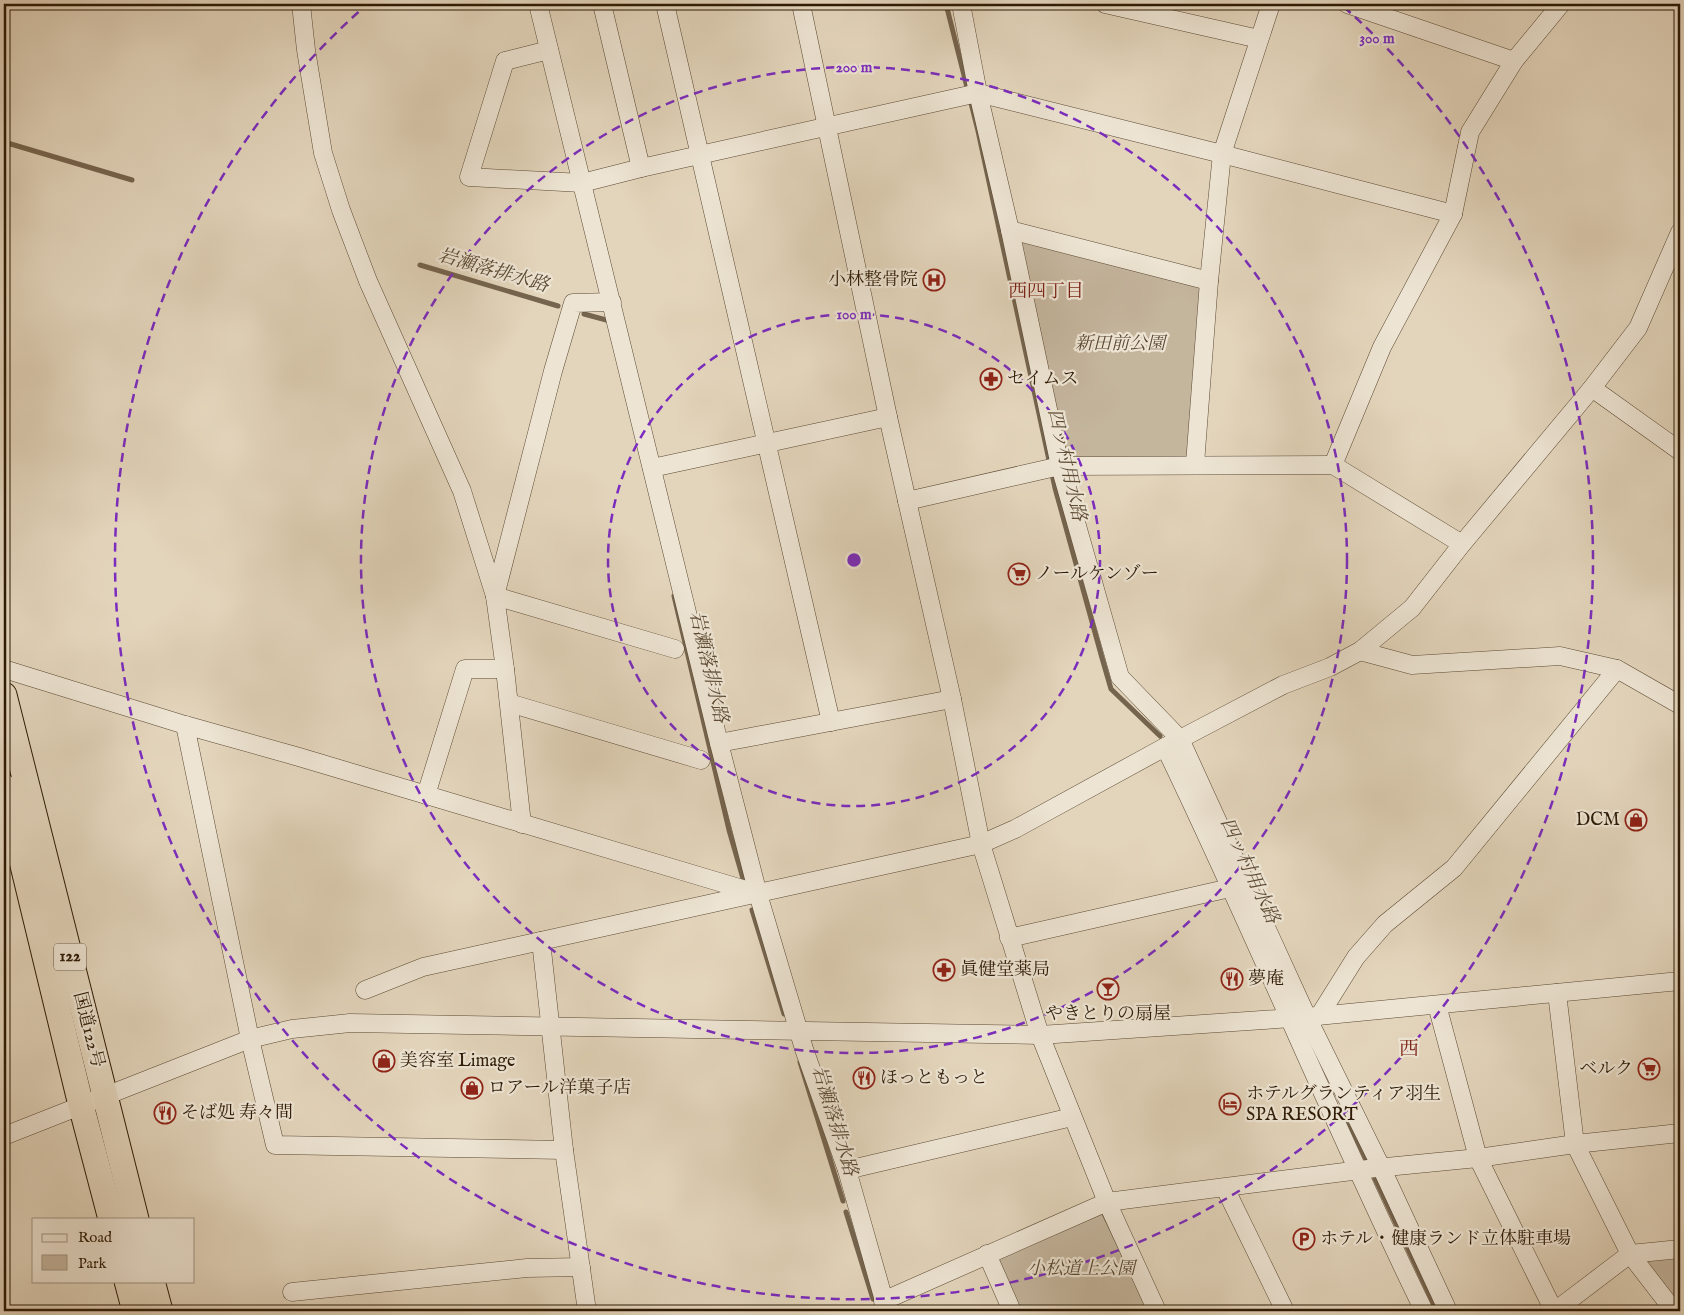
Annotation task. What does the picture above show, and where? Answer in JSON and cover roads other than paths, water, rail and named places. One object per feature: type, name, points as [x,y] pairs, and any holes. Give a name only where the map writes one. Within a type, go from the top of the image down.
[{"type":"highway","name":"国道122号","points":[[4,695],[136,1218]]},
{"type":"highway","name":"国道122号","points":[[4,787],[81,1105],[111,1218]]},
{"type":"highway","points":[[127,1282],[135,1311]]},
{"type":"highway","points":[[152,1282],[160,1311]]},
{"type":"street","points":[[301,4],[306,50],[323,153],[341,210],[368,281],[462,491],[494,596],[505,669],[522,824]]},
{"type":"street","points":[[538,4],[719,743],[758,894],[799,1031],[847,1170],[885,1306],[987,1254],[1107,1202],[1370,1169],[1478,1158],[1575,1144],[1680,1134]]},
{"type":"street","points":[[602,4],[641,168]]},
{"type":"street","points":[[665,4],[831,722]]},
{"type":"street","points":[[801,4],[888,417],[952,700],[980,844],[1040,1035],[1107,1202],[1156,1311]]},
{"type":"street","points":[[961,4],[978,93],[1010,230],[1060,466],[1120,677],[1172,743],[1313,1016],[1424,1311]]},
{"type":"street","points":[[1105,4],[1260,39]]},
{"type":"street","points":[[1195,464],[1209,281],[1222,154],[1271,4]]},
{"type":"street","points":[[1348,4],[1514,61]]},
{"type":"street","points":[[1333,465],[1382,347],[1453,214],[1470,132],[1514,61],[1561,4]]},
{"type":"street","points":[[549,50],[505,61],[469,178],[582,183],[641,168],[978,93],[1453,214]]},
{"type":"street","points":[[1010,230],[1209,281]]},
{"type":"street","points":[[365,990],[423,967],[980,844],[1015,829],[1283,685],[1330,667],[1360,652],[1412,608],[1462,544],[1592,388],[1638,328],[1680,232]]},
{"type":"street","points":[[494,596],[553,371],[573,303],[612,302]]},
{"type":"street","points":[[1592,388],[1680,451]]},
{"type":"street","points":[[652,468],[888,417]]},
{"type":"street","points":[[907,500],[1060,466],[1195,464],[1333,465],[1462,544]]},
{"type":"street","points":[[494,596],[675,649]]},
{"type":"street","points":[[1360,652],[1412,665],[1560,656],[1617,669],[1680,705]]},
{"type":"street","points":[[4,669],[185,725],[758,894]]},
{"type":"street","points":[[426,795],[465,669],[505,669]]},
{"type":"street","points":[[1313,1016],[1356,957],[1386,924],[1454,868],[1617,669]]},
{"type":"street","points":[[719,743],[952,700]]},
{"type":"street","points":[[509,703],[702,760]]},
{"type":"street","points":[[185,725],[250,1039],[274,1145],[564,1150]]},
{"type":"street","points":[[1172,743],[1198,817],[1290,1019],[1448,1311]]},
{"type":"street","points":[[1009,938],[1230,888]]},
{"type":"street","points":[[541,941],[564,1150],[587,1311]]},
{"type":"street","points":[[4,1136],[250,1039],[292,1029],[350,1023],[1040,1035],[1290,1019],[1680,980]]},
{"type":"street","points":[[1557,993],[1575,1144],[1630,1254],[1674,1311]]},
{"type":"street","points":[[1437,1004],[1478,1158],[1555,1311],[1630,1254],[1680,1249]]},
{"type":"street","points":[[847,1170],[1072,1117]]},
{"type":"street","points":[[1226,1188],[1284,1311]]},
{"type":"street","points":[[987,1254],[1012,1311]]},
{"type":"street","points":[[292,1292],[527,1268],[581,1267]]},
{"type":"waterway","name":"四ッ村用水路","points":[[946,4],[978,131],[1055,488],[1111,689],[1160,736]]},
{"type":"waterway","name":"岩瀬落排水路","points":[[4,142],[132,180]]},
{"type":"waterway","name":"岩瀬落排水路","points":[[420,265],[558,306]]},
{"type":"waterway","name":"岩瀬落排水路","points":[[584,314],[610,321],[611,324]]},
{"type":"waterway","name":"岩瀬落排水路","points":[[674,596],[729,830],[744,882]]},
{"type":"waterway","name":"岩瀬落排水路","points":[[752,910],[784,1014]]},
{"type":"waterway","name":"岩瀬落排水路","points":[[800,1062],[843,1201]]},
{"type":"waterway","name":"四ッ村用水路","points":[[1343,1110],[1437,1311]]},
{"type":"waterway","name":"岩瀬落排水路","points":[[846,1212],[873,1299]]},
{"type":"place","name":"小林整骨院","points":[[934,280]]},
{"type":"place","name":"セイムス","points":[[991,379]]},
{"type":"place","name":"ノールケンゾー","points":[[1019,574]]},
{"type":"place","name":"DCM","points":[[1636,820]]},
{"type":"place","name":"眞健堂薬局","points":[[944,970]]},
{"type":"place","name":"夢庵","points":[[1232,979]]},
{"type":"place","name":"やきとりの扇屋","points":[[1108,989]]},
{"type":"place","name":"美容室 Limage","points":[[384,1061]]},
{"type":"place","name":"ベルク","points":[[1649,1069]]},
{"type":"place","name":"ほっともっと","points":[[864,1078]]},
{"type":"place","name":"ロアール洋菓子店","points":[[472,1088]]},
{"type":"place","name":"ホテルグランティア羽生 SPA RESORT","points":[[1230,1104]]},
{"type":"place","name":"そば処 寿々間","points":[[165,1113]]},
{"type":"place","name":"ホテル・健康ランド立体駐車場","points":[[1304,1239]]},
{"type":"district","name":"西四丁目","points":[[1046,292]]},
{"type":"district","name":"西","points":[[1409,1049]]},
{"type":"park label","name":"新田前公園","points":[[1120,344]]},
{"type":"park label","name":"小松道上公園","points":[[1081,1269]]}]
